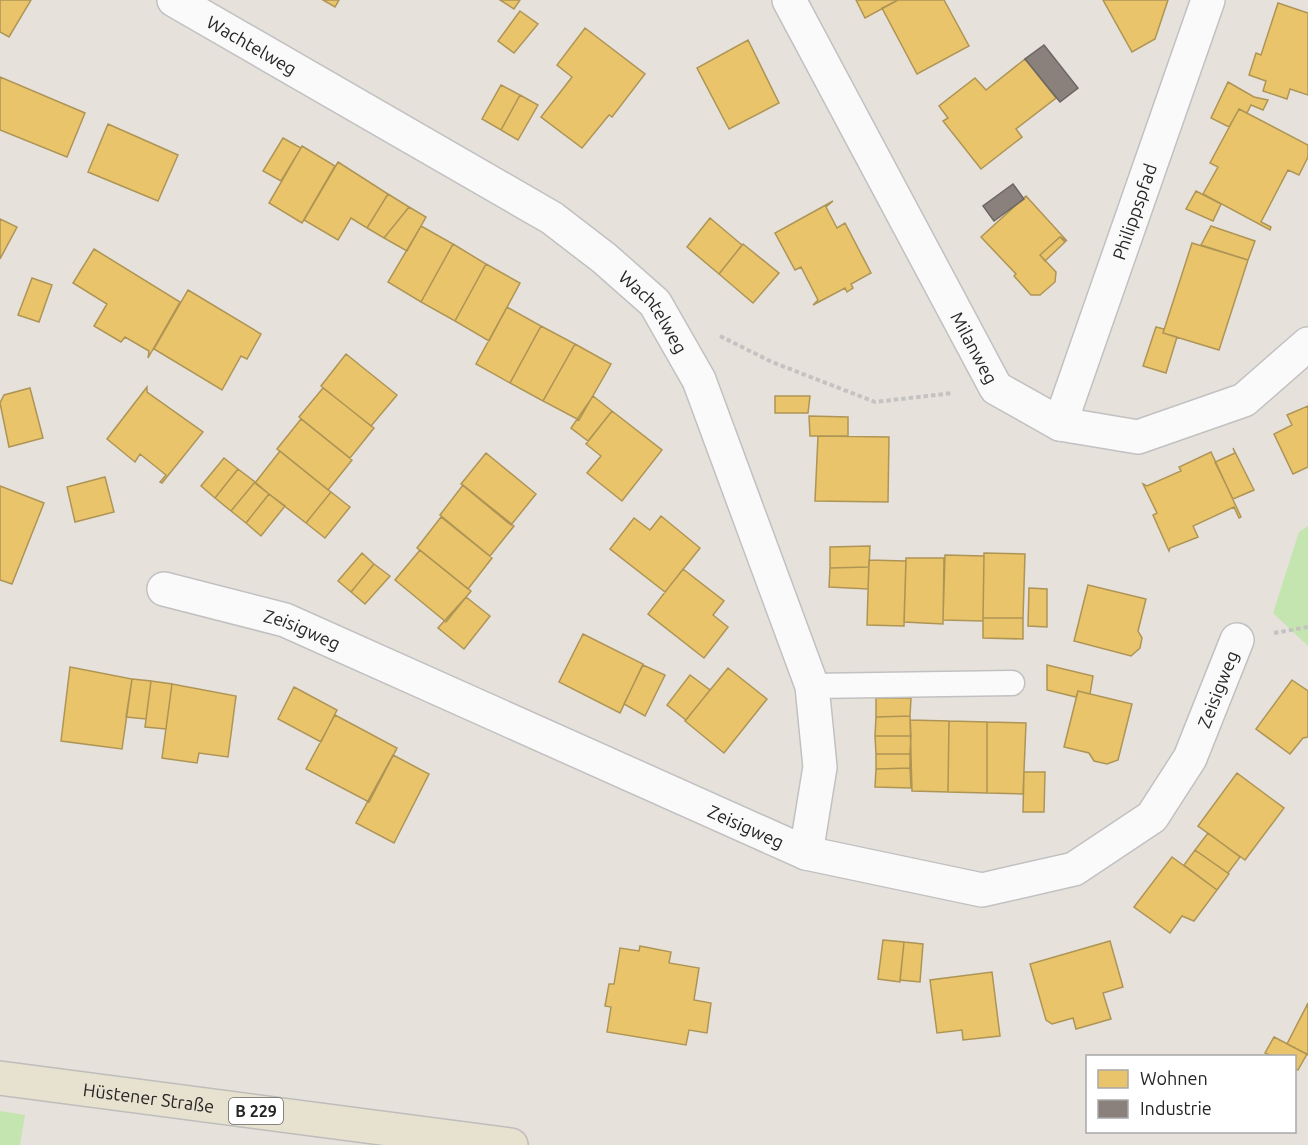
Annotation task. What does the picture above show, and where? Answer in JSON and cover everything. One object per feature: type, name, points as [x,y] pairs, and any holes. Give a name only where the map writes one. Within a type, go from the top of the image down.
[{"type":"main road","name":"Hüstener Straße","points":[[0,1078],[511,1145]]},
{"type":"street","name":"Wachtelweg","points":[[174,0],[337,97],[552,218],[604,258],[655,303],[699,380],[812,686],[820,767],[806,853]]},
{"type":"street","name":"Milanweg","points":[[789,0],[996,388],[1060,424],[1138,437],[1244,400],[1308,344]]},
{"type":"street","name":"Philippspfad","points":[[1060,424],[1208,0]]},
{"type":"street","name":"Zeisigweg","points":[[164,589],[285,620],[806,853],[982,890],[1074,868],[1152,817],[1190,758],[1238,640]]},
{"type":"lane","points":[[812,686],[1012,682]]},
{"type":"path","points":[[719,335],[772,362],[875,402],[996,388]]},
{"type":"green space","points":[[1308,526],[1308,646],[1273,613],[1299,532]]},
{"type":"green space","points":[[0,1111],[25,1115],[20,1145],[0,1145]]},
{"type":"building: Wohnen","points":[[0,0],[31,0],[9,37],[0,32]]},
{"type":"building: Wohnen","points":[[323,0],[339,0],[335,7]]},
{"type":"building: Wohnen","points":[[500,0],[520,0],[514,9]]},
{"type":"building: Wohnen","points":[[856,0],[898,0],[865,18]]},
{"type":"building: Wohnen","points":[[898,0],[944,0],[969,46],[917,74],[882,8]]},
{"type":"building: Wohnen","points":[[1103,0],[1168,0],[1155,39],[1132,52]]},
{"type":"building: Wohnen","points":[[1278,3],[1308,13],[1308,95],[1290,89],[1287,99],[1263,91],[1266,81],[1249,75],[1256,53],[1261,55]]},
{"type":"building: Wohnen","points":[[520,11],[538,24],[514,53],[498,41]]},
{"type":"building: Wohnen","points":[[585,28],[645,74],[612,117],[609,115],[582,148],[541,117],[572,77],[557,65]]},
{"type":"building: Wohnen","points":[[748,40],[779,103],[729,129],[697,68]]},
{"type":"building: Wohnen","points":[[1025,59],[1056,98],[1016,129],[1022,137],[981,169],[943,121],[948,118],[939,106],[975,78],[986,90]]},
{"type":"building: Wohnen","points":[[0,77],[85,113],[67,157],[0,130]]},
{"type":"building: Wohnen","points":[[1228,82],[1254,97],[1268,100],[1263,110],[1251,105],[1247,113],[1239,109],[1229,127],[1211,118]]},
{"type":"building: Wohnen","points":[[501,85],[520,95],[501,130],[482,119]]},
{"type":"building: Wohnen","points":[[520,95],[538,105],[518,140],[501,130]]},
{"type":"building: Wohnen","points":[[1239,109],[1308,145],[1308,157],[1299,175],[1288,170],[1261,222],[1271,227],[1270,230],[1203,194],[1218,167],[1210,163]]},
{"type":"building: Wohnen","points":[[108,124],[178,155],[158,201],[88,172]]},
{"type":"building: Wohnen","points":[[283,138],[301,148],[281,181],[263,171]]},
{"type":"building: Wohnen","points":[[302,146],[335,166],[302,223],[269,203]]},
{"type":"building: Wohnen","points":[[338,162],[388,194],[367,228],[351,218],[338,240],[304,220]]},
{"type":"building: Wohnen","points":[[1196,191],[1221,204],[1213,221],[1186,209]]},
{"type":"building: Wohnen","points":[[388,194],[409,207],[384,238],[367,228]]},
{"type":"building: Wohnen","points":[[1026,196],[1067,241],[1060,237],[1040,255],[1056,272],[1055,282],[1040,295],[1031,295],[1014,276],[1016,274],[981,237]]},
{"type":"building: Wohnen","points":[[833,201],[826,207],[837,228],[845,223],[871,273],[851,284],[853,288],[847,292],[845,288],[813,305],[818,300],[801,267],[795,270],[775,233]]},
{"type":"building: Wohnen","points":[[409,207],[426,217],[407,251],[384,238]]},
{"type":"building: Wohnen","points":[[710,218],[742,245],[719,274],[687,247]]},
{"type":"building: Wohnen","points":[[0,219],[17,227],[0,259]]},
{"type":"building: Wohnen","points":[[421,226],[453,244],[421,302],[388,282]]},
{"type":"building: Wohnen","points":[[1211,226],[1255,241],[1248,260],[1201,245]]},
{"type":"building: Wohnen","points":[[1060,237],[1065,242],[1045,261],[1040,255]]},
{"type":"building: Wohnen","points":[[1192,243],[1248,260],[1219,350],[1163,333]]},
{"type":"building: Wohnen","points":[[453,244],[486,264],[455,321],[421,302]]},
{"type":"building: Wohnen","points":[[743,244],[779,273],[753,303],[719,274]]},
{"type":"building: Wohnen","points":[[94,249],[180,302],[148,358],[149,351],[125,337],[121,342],[94,326],[107,304],[73,283]]},
{"type":"building: Wohnen","points":[[486,264],[520,283],[489,341],[455,321]]},
{"type":"building: Wohnen","points":[[32,278],[52,285],[39,322],[18,315]]},
{"type":"building: Wohnen","points":[[188,290],[261,334],[247,359],[241,356],[222,390],[154,349]]},
{"type":"building: Wohnen","points":[[507,307],[541,326],[510,383],[476,364]]},
{"type":"building: Wohnen","points":[[541,326],[575,344],[543,401],[510,383]]},
{"type":"building: Wohnen","points":[[1156,327],[1164,329],[1163,333],[1177,337],[1166,373],[1143,366]]},
{"type":"building: Wohnen","points":[[575,344],[611,364],[579,420],[543,401]]},
{"type":"building: Wohnen","points":[[346,354],[397,395],[371,426],[321,386]]},
{"type":"building: Wohnen","points":[[147,387],[147,392],[203,432],[162,483],[160,482],[166,475],[140,454],[135,462],[107,439]]},
{"type":"building: Wohnen","points":[[30,388],[43,438],[9,447],[0,403],[4,395]]},
{"type":"building: Wohnen","points":[[323,388],[374,428],[350,458],[299,417]]},
{"type":"building: Wohnen","points":[[593,396],[612,411],[588,441],[571,428]]},
{"type":"building: Wohnen","points":[[775,396],[810,396],[808,413],[775,413]]},
{"type":"building: Wohnen","points":[[1308,406],[1308,467],[1293,474],[1274,434],[1292,425],[1287,415]]},
{"type":"building: Wohnen","points":[[612,411],[662,450],[622,501],[587,473],[601,456],[586,444]]},
{"type":"building: Wohnen","points":[[809,416],[848,417],[848,436],[810,436]]},
{"type":"building: Wohnen","points":[[301,419],[352,460],[328,490],[277,449]]},
{"type":"building: Wohnen","points":[[818,436],[889,437],[888,502],[815,501]]},
{"type":"building: Wohnen","points":[[1233,448],[1254,490],[1233,499],[1215,462],[1235,453]]},
{"type":"building: Wohnen","points":[[280,451],[331,492],[306,523],[255,483]]},
{"type":"building: Wohnen","points":[[1211,452],[1241,517],[1239,518],[1234,507],[1193,526],[1198,537],[1170,548],[1169,551],[1153,515],[1157,513],[1143,484],[1147,486],[1181,471],[1179,467]]},
{"type":"building: Wohnen","points":[[486,453],[536,494],[511,525],[461,484]]},
{"type":"building: Wohnen","points":[[224,458],[238,469],[215,498],[201,486]]},
{"type":"building: Wohnen","points":[[238,469],[255,482],[231,511],[215,498]]},
{"type":"building: Wohnen","points":[[105,477],[114,512],[75,522],[67,487]]},
{"type":"building: Wohnen","points":[[255,482],[269,494],[246,523],[231,511]]},
{"type":"building: Wohnen","points":[[463,485],[514,526],[490,556],[440,515]]},
{"type":"building: Wohnen","points":[[0,486],[44,503],[12,584],[0,580]]},
{"type":"building: Wohnen","points":[[331,492],[350,507],[325,538],[306,523]]},
{"type":"building: Wohnen","points":[[269,494],[285,506],[261,536],[246,523]]},
{"type":"building: Wohnen","points":[[661,516],[700,548],[665,592],[610,549],[634,518],[650,530]]},
{"type":"building: Wohnen","points":[[441,517],[492,558],[468,589],[417,548]]},
{"type":"building: Wohnen","points":[[870,546],[869,567],[830,568],[830,547]]},
{"type":"building: Wohnen","points":[[420,550],[471,591],[446,622],[395,580]]},
{"type":"building: Wohnen","points":[[362,553],[374,564],[351,592],[338,581]]},
{"type":"building: Wohnen","points":[[984,553],[1025,554],[1023,618],[983,618]]},
{"type":"building: Wohnen","points":[[945,555],[984,556],[983,621],[943,620]]},
{"type":"building: Wohnen","points":[[906,558],[944,558],[943,624],[904,622]]},
{"type":"building: Wohnen","points":[[869,560],[906,561],[904,626],[867,625]]},
{"type":"building: Wohnen","points":[[374,564],[390,576],[365,604],[351,592]]},
{"type":"building: Wohnen","points":[[869,567],[868,589],[829,587],[830,568]]},
{"type":"building: Wohnen","points":[[683,569],[724,601],[713,615],[728,627],[704,658],[648,614]]},
{"type":"building: Wohnen","points":[[1088,585],[1146,599],[1138,631],[1142,638],[1140,648],[1131,656],[1074,641]]},
{"type":"building: Wohnen","points":[[1029,588],[1047,589],[1047,627],[1028,626]]},
{"type":"building: Wohnen","points":[[466,597],[490,616],[464,649],[438,628]]},
{"type":"building: Wohnen","points":[[983,618],[1023,618],[1023,639],[983,638]]},
{"type":"building: Wohnen","points":[[583,634],[643,664],[620,713],[559,682]]},
{"type":"building: Wohnen","points":[[643,665],[665,675],[645,716],[624,704]]},
{"type":"building: Wohnen","points":[[1047,665],[1093,676],[1090,694],[1078,691],[1076,697],[1047,690]]},
{"type":"building: Wohnen","points":[[70,667],[132,679],[122,749],[61,741]]},
{"type":"building: Wohnen","points":[[728,668],[767,699],[724,753],[685,721]]},
{"type":"building: Wohnen","points":[[690,675],[710,690],[686,720],[667,705]]},
{"type":"building: Wohnen","points":[[132,679],[151,681],[146,719],[126,717]]},
{"type":"building: Wohnen","points":[[1292,680],[1308,691],[1308,737],[1303,738],[1290,754],[1256,729]]},
{"type":"building: Wohnen","points":[[151,681],[172,684],[166,729],[145,727]]},
{"type":"building: Wohnen","points":[[172,684],[236,696],[228,757],[199,753],[197,763],[162,758]]},
{"type":"building: Wohnen","points":[[294,687],[337,710],[321,742],[278,719]]},
{"type":"building: Wohnen","points":[[1078,691],[1132,704],[1118,760],[1107,764],[1094,761],[1089,753],[1064,747]]},
{"type":"building: Wohnen","points":[[876,698],[911,698],[910,716],[876,717]]},
{"type":"building: Wohnen","points":[[335,715],[397,748],[369,802],[306,769]]},
{"type":"building: Wohnen","points":[[910,716],[911,736],[875,736],[876,717]]},
{"type":"building: Wohnen","points":[[910,720],[949,721],[948,792],[912,791]]},
{"type":"building: Wohnen","points":[[949,721],[987,722],[987,793],[948,792]]},
{"type":"building: Wohnen","points":[[987,722],[1026,723],[1023,794],[987,793]]},
{"type":"building: Wohnen","points":[[875,736],[911,736],[910,754],[876,754]]},
{"type":"building: Wohnen","points":[[876,754],[910,754],[910,768],[876,769]]},
{"type":"building: Wohnen","points":[[393,755],[429,774],[394,843],[356,823]]},
{"type":"building: Wohnen","points":[[910,768],[911,788],[875,787],[876,769]]},
{"type":"building: Wohnen","points":[[1024,772],[1045,772],[1044,812],[1023,812]]},
{"type":"building: Wohnen","points":[[1237,773],[1284,808],[1245,860],[1198,826]]},
{"type":"building: Wohnen","points":[[1208,833],[1240,857],[1228,873],[1195,850]]},
{"type":"building: Wohnen","points":[[1195,850],[1229,874],[1217,890],[1184,865]]},
{"type":"building: Wohnen","points":[[1172,857],[1217,890],[1194,921],[1182,916],[1170,933],[1134,907]]},
{"type":"building: Wohnen","points":[[883,940],[904,942],[900,982],[878,979]]},
{"type":"building: Wohnen","points":[[1110,941],[1123,987],[1103,993],[1111,1019],[1076,1029],[1073,1018],[1052,1024],[1046,1020],[1030,964]]},
{"type":"building: Wohnen","points":[[904,942],[923,944],[920,982],[900,980]]},
{"type":"building: Wohnen","points":[[640,946],[671,952],[669,963],[699,968],[694,1000],[711,1003],[707,1033],[689,1030],[686,1045],[607,1032],[611,1007],[605,1006],[609,984],[614,984],[620,948],[639,951]]},
{"type":"building: Wohnen","points":[[992,972],[1000,1036],[963,1040],[962,1030],[937,1033],[930,980]]},
{"type":"building: Wohnen","points":[[1308,1003],[1308,1055],[1287,1044]]},
{"type":"building: Wohnen","points":[[1274,1037],[1307,1054],[1298,1070],[1296,1070],[1296,1055],[1265,1053]]},
{"type":"building: Industrie","points":[[1044,45],[1078,88],[1060,102],[1025,59]]},
{"type":"building: Industrie","points":[[1013,184],[1024,199],[994,221],[983,206]]}]
